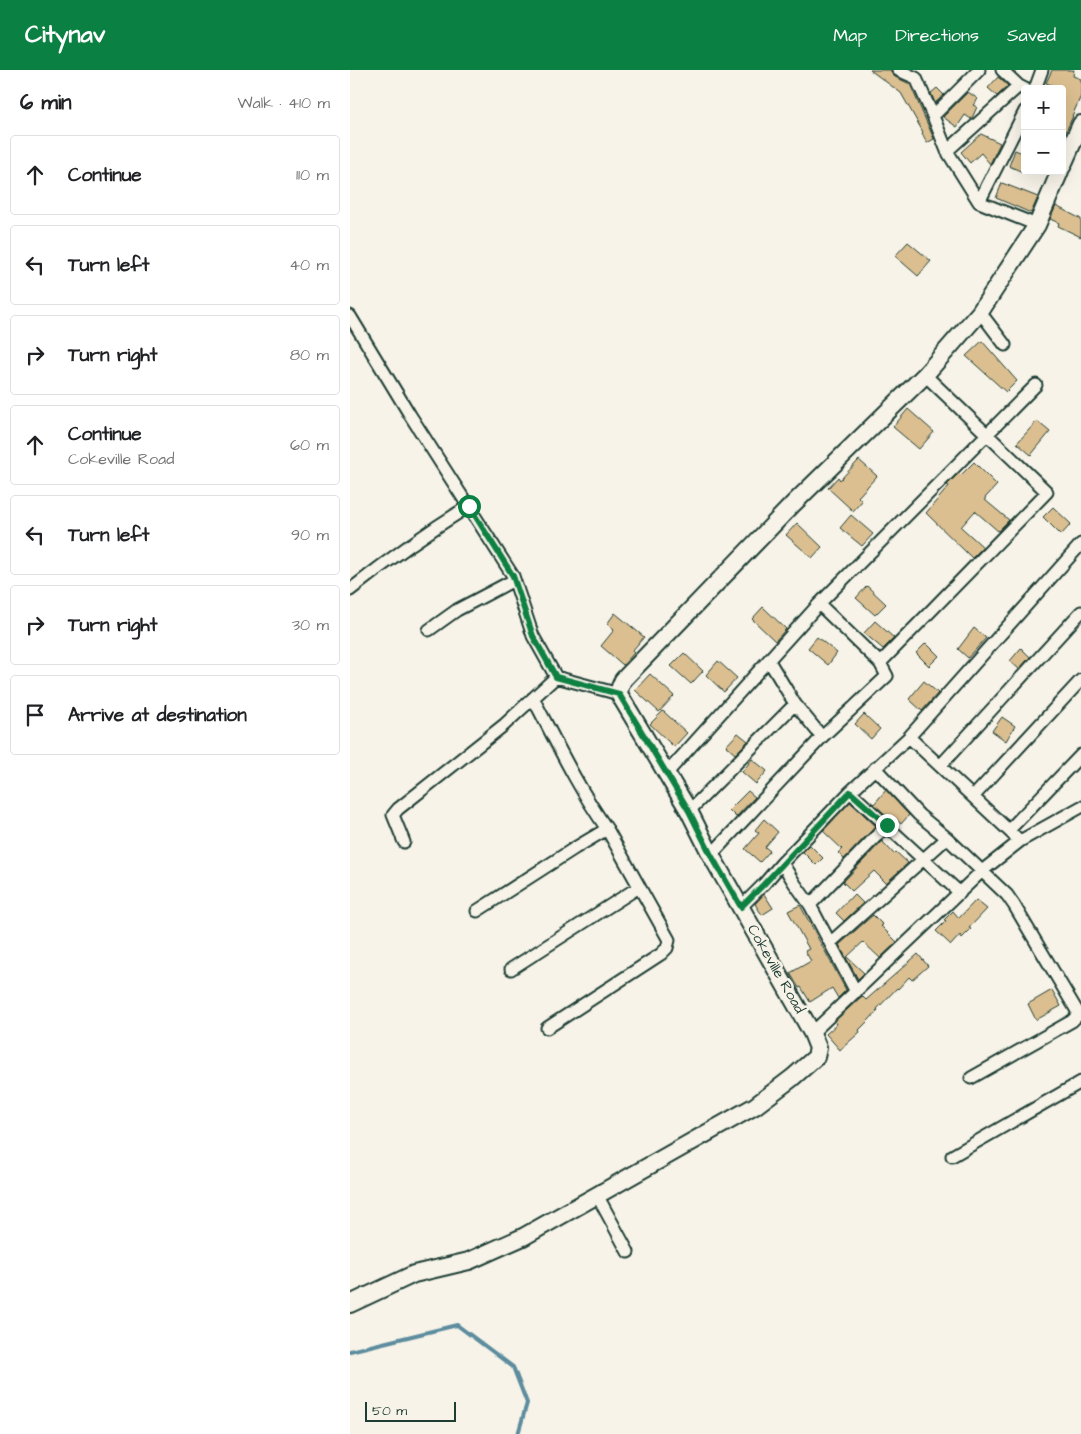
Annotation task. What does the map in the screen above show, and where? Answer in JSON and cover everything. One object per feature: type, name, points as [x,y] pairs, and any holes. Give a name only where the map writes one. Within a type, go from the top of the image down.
[{"type":"street","points":[[898,70],[920,74],[933,116],[947,151],[979,202],[1037,225]]},
{"type":"street","points":[[933,116],[979,70]]},
{"type":"street","points":[[1002,70],[1021,86]]},
{"type":"street","points":[[1036,85],[1042,70]]},
{"type":"street","points":[[947,151],[1021,88]]},
{"type":"street","points":[[979,202],[1021,119]]},
{"type":"street","points":[[1066,158],[1081,124]]},
{"type":"street","points":[[352,322],[514,580],[533,636],[556,677],[619,694],[620,687],[630,673],[793,504],[925,375],[980,312],[1037,225],[1058,175]]},
{"type":"street","points":[[980,312],[1005,345]]},
{"type":"street","points":[[880,663],[1047,492],[925,375]]},
{"type":"street","points":[[666,774],[819,604],[1036,385]]},
{"type":"street","points":[[350,590],[438,525],[469,506]]},
{"type":"street","points":[[741,907],[850,792],[909,737],[1081,544]]},
{"type":"street","points":[[429,630],[457,610],[514,580]]},
{"type":"street","points":[[711,855],[822,737],[887,676],[880,663],[819,604]]},
{"type":"street","points":[[940,766],[1081,612]]},
{"type":"street","points":[[769,661],[796,704],[822,737]]},
{"type":"street","points":[[404,842],[393,815],[398,809],[504,725],[556,677]]},
{"type":"street","points":[[973,797],[1081,680]]},
{"type":"street","name":"Cokeville Road","points":[[619,694],[689,811],[711,855],[815,1040]]},
{"type":"street","points":[[532,698],[669,940],[667,948],[662,954],[547,1028]]},
{"type":"street","points":[[689,811],[796,704]]},
{"type":"street","points":[[909,737],[1020,840]]},
{"type":"street","points":[[1009,830],[1081,755]]},
{"type":"street","points":[[875,768],[919,815],[947,838],[1007,895],[1079,1014],[1072,1021],[971,1078]]},
{"type":"street","points":[[850,792],[960,892]]},
{"type":"street","points":[[350,1304],[414,1274],[469,1261],[523,1237],[755,1106],[809,1064],[816,1056],[815,1040],[856,992],[960,892],[1020,840],[1081,807]]},
{"type":"street","points":[[810,905],[887,825]]},
{"type":"street","points":[[478,911],[607,829]]},
{"type":"street","points":[[830,943],[947,838]]},
{"type":"street","points":[[782,863],[810,905],[856,992]]},
{"type":"street","points":[[511,969],[639,887]]},
{"type":"street","points":[[952,1156],[1081,1082]]},
{"type":"street","points":[[597,1195],[628,1252]]},
{"type":"building","points":[[870,70],[891,70],[895,77],[910,84],[934,139],[927,143],[923,132],[901,93]]},
{"type":"building","points":[[1052,70],[1074,70],[1073,76],[1081,79],[1081,96],[1066,131],[1066,85],[1046,83]]},
{"type":"building","points":[[998,77],[1008,86],[997,96],[988,88]]},
{"type":"building","points":[[937,88],[944,95],[935,103],[931,93]]},
{"type":"building","points":[[968,92],[978,99],[973,105],[977,107],[971,119],[965,115],[957,127],[943,117]]},
{"type":"building","points":[[981,134],[1000,143],[990,164],[981,153],[970,163],[961,152]]},
{"type":"building","points":[[1015,150],[1021,152],[1021,171],[1009,166]]},
{"type":"building","points":[[1002,183],[1038,197],[1031,213],[996,198]]},
{"type":"building","points":[[1056,206],[1081,219],[1081,237],[1058,226],[1059,223],[1050,219]]},
{"type":"building","points":[[908,242],[931,261],[918,276],[895,256]]},
{"type":"building","points":[[982,341],[1017,381],[1006,392],[966,356]]},
{"type":"building","points":[[908,409],[934,432],[919,449],[893,427]]},
{"type":"building","points":[[1037,421],[1050,432],[1031,455],[1017,443]]},
{"type":"building","points":[[859,460],[877,476],[858,497],[862,501],[853,511],[828,488],[838,477],[840,480]]},
{"type":"building","points":[[974,462],[997,485],[985,500],[1009,520],[998,531],[975,511],[961,527],[983,547],[972,558],[926,513],[949,486],[947,485]]},
{"type":"building","points":[[1053,507],[1071,524],[1061,535],[1043,517]]},
{"type":"building","points":[[851,515],[873,534],[862,546],[840,528]]},
{"type":"building","points":[[797,523],[822,547],[812,558],[786,535]]},
{"type":"building","points":[[867,586],[886,604],[875,615],[856,598]]},
{"type":"building","points":[[763,607],[786,629],[775,641],[752,619]]},
{"type":"building","points":[[615,613],[644,637],[632,651],[634,653],[623,665],[601,646],[614,630],[607,624]]},
{"type":"building","points":[[875,621],[894,638],[883,649],[864,633]]},
{"type":"building","points":[[974,628],[986,638],[968,658],[958,649]]},
{"type":"building","points":[[817,637],[837,653],[828,665],[808,648]]},
{"type":"building","points":[[926,643],[939,656],[929,666],[916,653]]},
{"type":"building","points":[[1021,648],[1030,657],[1019,669],[1010,661]]},
{"type":"building","points":[[684,653],[703,671],[691,684],[671,666]]},
{"type":"building","points":[[718,661],[737,678],[724,692],[706,675]]},
{"type":"building","points":[[650,674],[674,696],[659,712],[635,690]]},
{"type":"building","points":[[924,681],[938,693],[922,711],[909,699]]},
{"type":"building","points":[[663,711],[687,733],[674,747],[650,724]]},
{"type":"building","points":[[864,714],[880,729],[871,739],[855,724]]},
{"type":"building","points":[[1002,717],[1015,726],[1006,741],[992,731]]},
{"type":"building","points":[[738,733],[748,741],[735,754],[726,746]]},
{"type":"building","points":[[752,759],[767,771],[756,784],[742,772]]},
{"type":"building","points":[[886,790],[909,815],[901,824],[892,816],[889,818],[874,804]]},
{"type":"building","points":[[748,791],[755,797],[736,817],[729,810]]},
{"type":"building","points":[[850,802],[876,826],[844,859],[838,853],[842,849],[823,831]]},
{"type":"building","points":[[764,819],[778,832],[765,847],[770,851],[760,862],[745,849],[759,833],[755,830]]},
{"type":"building","points":[[882,841],[894,854],[896,852],[908,863],[886,883],[874,871],[852,891],[843,882]]},
{"type":"building","points":[[810,845],[823,858],[816,865],[803,852]]},
{"type":"building","points":[[764,894],[773,908],[762,915],[755,904]]},
{"type":"building","points":[[854,894],[863,903],[844,921],[836,913]]},
{"type":"building","points":[[976,900],[987,909],[962,938],[960,935],[951,945],[936,931],[953,911],[959,918]]},
{"type":"building","points":[[800,905],[846,990],[838,998],[832,988],[810,1002],[790,973],[811,961],[805,951],[809,949],[788,911]]},
{"type":"building","points":[[873,915],[897,942],[880,958],[863,942],[847,957],[864,973],[858,979],[839,945]]},
{"type":"building","points":[[918,954],[928,966],[912,980],[909,977],[897,988],[859,1030],[860,1032],[840,1050],[826,1034],[837,1024],[835,1021],[862,996],[866,1000]]},
{"type":"building","points":[[1052,990],[1061,1006],[1036,1020],[1028,1004]]},
{"type":"waterway","points":[[350,1351],[457,1325],[513,1367],[527,1403],[518,1434]]},
{"type":"route","points":[[469,506],[513,576],[533,636],[556,677],[619,694],[689,811],[711,855],[741,907],[850,792],[887,825]]}]
